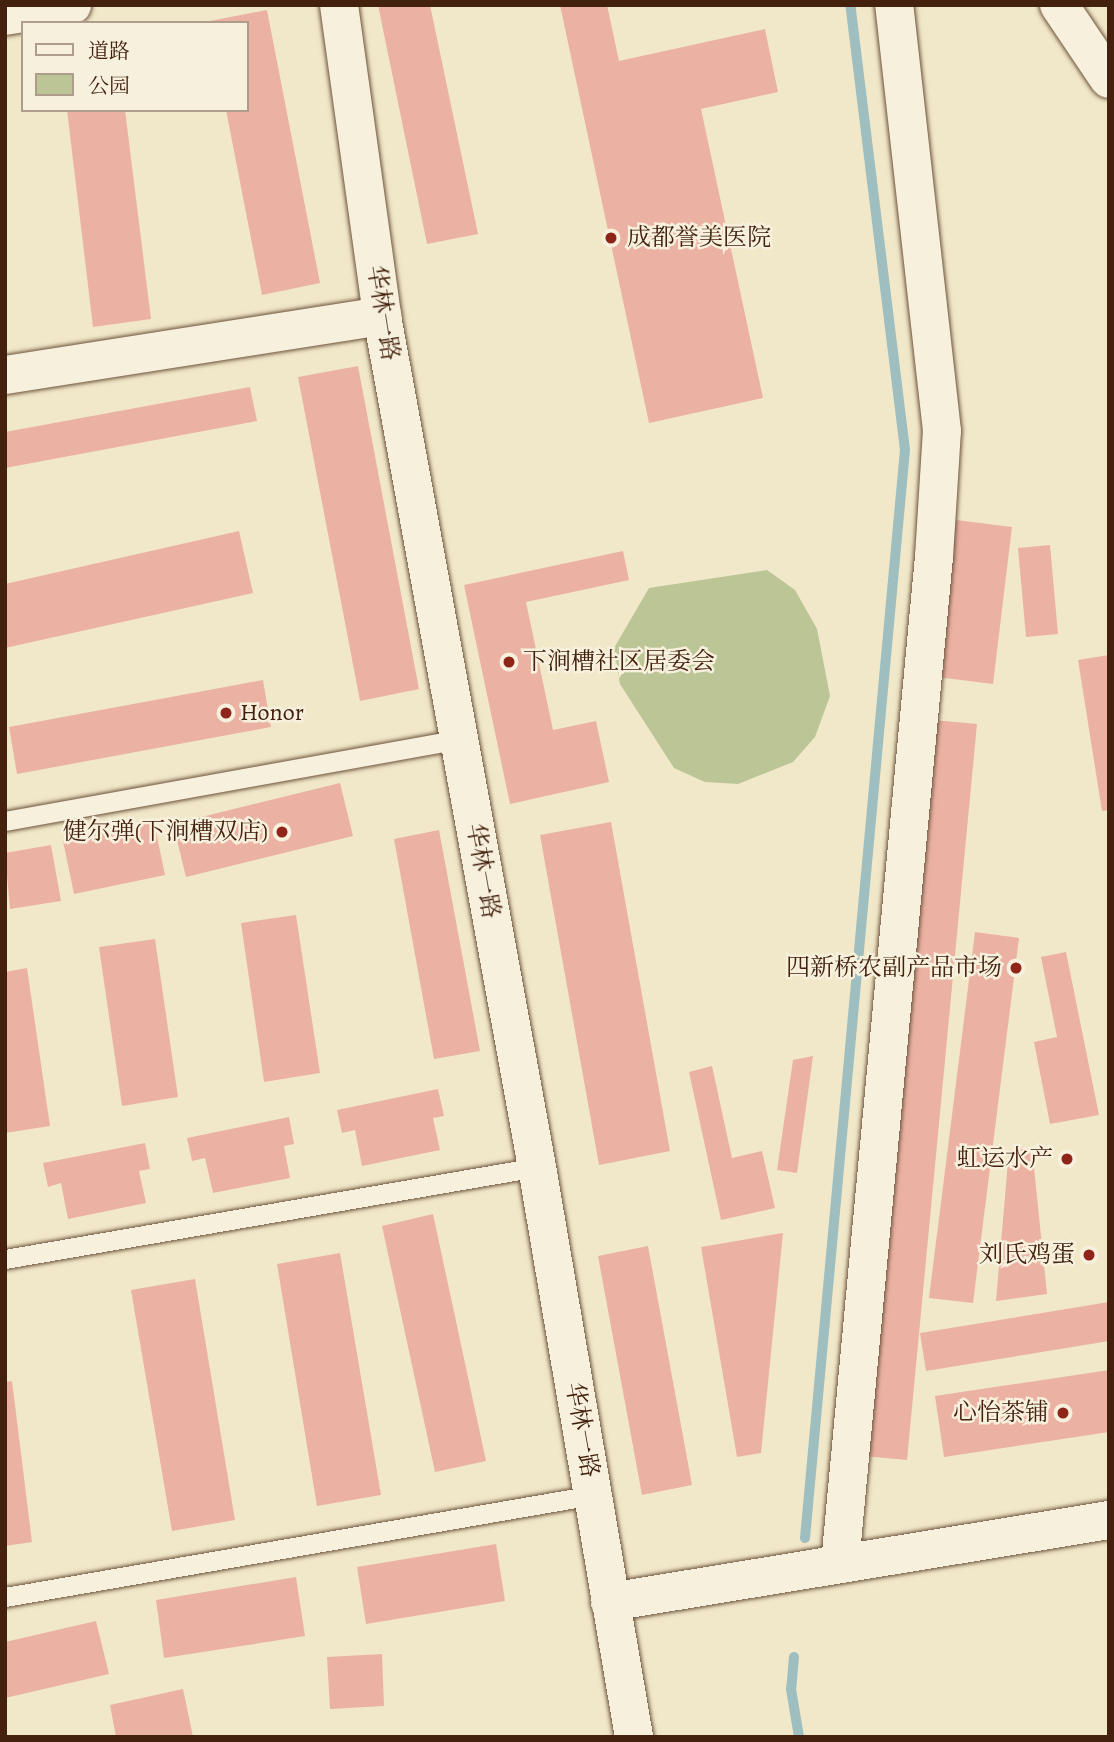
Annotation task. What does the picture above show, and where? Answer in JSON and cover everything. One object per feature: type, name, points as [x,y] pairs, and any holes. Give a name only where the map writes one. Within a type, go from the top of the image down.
[{"type":"street","points":[[5,16],[72,5]]},
{"type":"street","name":"华林一路","points":[[339,5],[383,316],[537,1167],[634,1737]]},
{"type":"street","points":[[840,1564],[932,585],[942,430],[894,5]]},
{"type":"street","points":[[1059,5],[1109,79]]},
{"type":"street","points":[[5,375],[383,316]]},
{"type":"street","points":[[610,1602],[1109,1520]]},
{"type":"lane","points":[[5,821],[459,738]]},
{"type":"lane","points":[[5,1259],[537,1167]]},
{"type":"lane","points":[[5,1597],[593,1495]]},
{"type":"green space","points":[[767,570],[795,590],[817,629],[830,696],[815,737],[793,762],[738,784],[705,782],[674,768],[620,684],[614,648],[649,588]]},
{"type":"building","points":[[378,5],[430,5],[478,234],[427,244]]},
{"type":"building","name":"成都誉美医院","points":[[560,5],[607,5],[619,61],[765,29],[778,92],[701,109],[763,398],[649,423]]},
{"type":"building","points":[[267,10],[320,283],[262,295],[226,112],[248,112],[248,21],[210,21]]},
{"type":"building","points":[[67,112],[125,112],[151,319],[93,327]]},
{"type":"building","points":[[358,366],[419,689],[360,701],[298,377]]},
{"type":"building","points":[[250,387],[257,421],[5,468],[5,432]]},
{"type":"building","points":[[956,520],[1012,527],[993,684],[937,677]]},
{"type":"building","points":[[239,531],[253,593],[5,648],[5,584]]},
{"type":"building","points":[[1050,545],[1058,634],[1026,637],[1018,548]]},
{"type":"building","name":"下涧槽社区居委会","points":[[623,551],[629,580],[526,602],[553,730],[596,721],[609,782],[510,804],[464,585]]},
{"type":"building","points":[[1109,655],[1109,810],[1102,811],[1078,660]]},
{"type":"building","points":[[263,680],[271,727],[17,774],[9,727]]},
{"type":"building","points":[[933,720],[977,724],[907,1460],[863,1456]]},
{"type":"building","points":[[340,783],[353,836],[186,877],[173,824]]},
{"type":"building","points":[[154,822],[165,875],[74,894],[63,841]]},
{"type":"building","points":[[611,822],[670,1151],[599,1165],[540,835]]},
{"type":"building","points":[[439,830],[480,1051],[434,1059],[394,839]]},
{"type":"building","points":[[51,845],[61,901],[10,909],[5,853]]},
{"type":"building","points":[[296,915],[320,1073],[264,1082],[241,923]]},
{"type":"building","points":[[975,932],[1019,938],[973,1303],[929,1298]]},
{"type":"building","points":[[155,939],[178,1097],[122,1106],[99,947]]},
{"type":"building","points":[[1066,952],[1099,1115],[1050,1124],[1034,1042],[1057,1037],[1041,957]]},
{"type":"building","points":[[27,968],[50,1126],[5,1133],[5,972]]},
{"type":"building","points":[[813,1056],[797,1173],[777,1170],[793,1060]]},
{"type":"building","points":[[712,1066],[732,1158],[762,1151],[775,1208],[721,1220],[689,1072]]},
{"type":"building","points":[[438,1089],[444,1116],[433,1118],[440,1150],[362,1166],[355,1130],[342,1133],[337,1110]]},
{"type":"building","points":[[289,1117],[294,1144],[284,1146],[290,1178],[213,1193],[205,1158],[192,1161],[187,1138]]},
{"type":"building","points":[[145,1143],[150,1169],[139,1171],[146,1203],[68,1219],[61,1183],[48,1187],[43,1163]]},
{"type":"building","points":[[1032,1148],[1047,1294],[996,1301],[1009,1150]]},
{"type":"building","points":[[433,1214],[486,1461],[435,1472],[382,1226]]},
{"type":"building","points":[[783,1233],[761,1453],[737,1457],[701,1247]]},
{"type":"building","points":[[648,1246],[692,1485],[642,1495],[598,1256]]},
{"type":"building","points":[[340,1253],[381,1495],[317,1506],[277,1264]]},
{"type":"building","points":[[195,1279],[235,1520],[172,1531],[131,1290]]},
{"type":"building","points":[[1109,1302],[1109,1341],[926,1371],[920,1333]]},
{"type":"building","points":[[1109,1370],[1109,1432],[944,1457],[935,1396]]},
{"type":"building","points":[[12,1381],[32,1542],[5,1546],[5,1382]]},
{"type":"building","points":[[496,1544],[505,1601],[366,1624],[357,1567]]},
{"type":"building","points":[[296,1577],[305,1636],[164,1658],[156,1600]]},
{"type":"building","points":[[96,1621],[109,1674],[5,1698],[5,1642]]},
{"type":"building","points":[[382,1654],[384,1706],[330,1709],[327,1657]]},
{"type":"building","points":[[183,1689],[193,1737],[116,1737],[110,1705]]},
{"type":"waterway","points":[[805,1538],[905,450],[850,5]]},
{"type":"waterway","points":[[794,1657],[791,1689],[799,1737]]},
{"type":"place","name":"成都誉美医院","points":[[611,238]]},
{"type":"place","name":"下涧槽社区居委会","points":[[509,662]]},
{"type":"place","name":"Honor","points":[[226,713]]},
{"type":"place","name":"健尔弹(下涧槽双店)","points":[[282,832]]},
{"type":"place","name":"四新桥农副产品市场","points":[[1016,968]]},
{"type":"place","name":"虹运水产","points":[[1067,1159]]},
{"type":"place","name":"刘氏鸡蛋","points":[[1089,1255]]},
{"type":"place","name":"心怡茶铺","points":[[1063,1413]]}]
